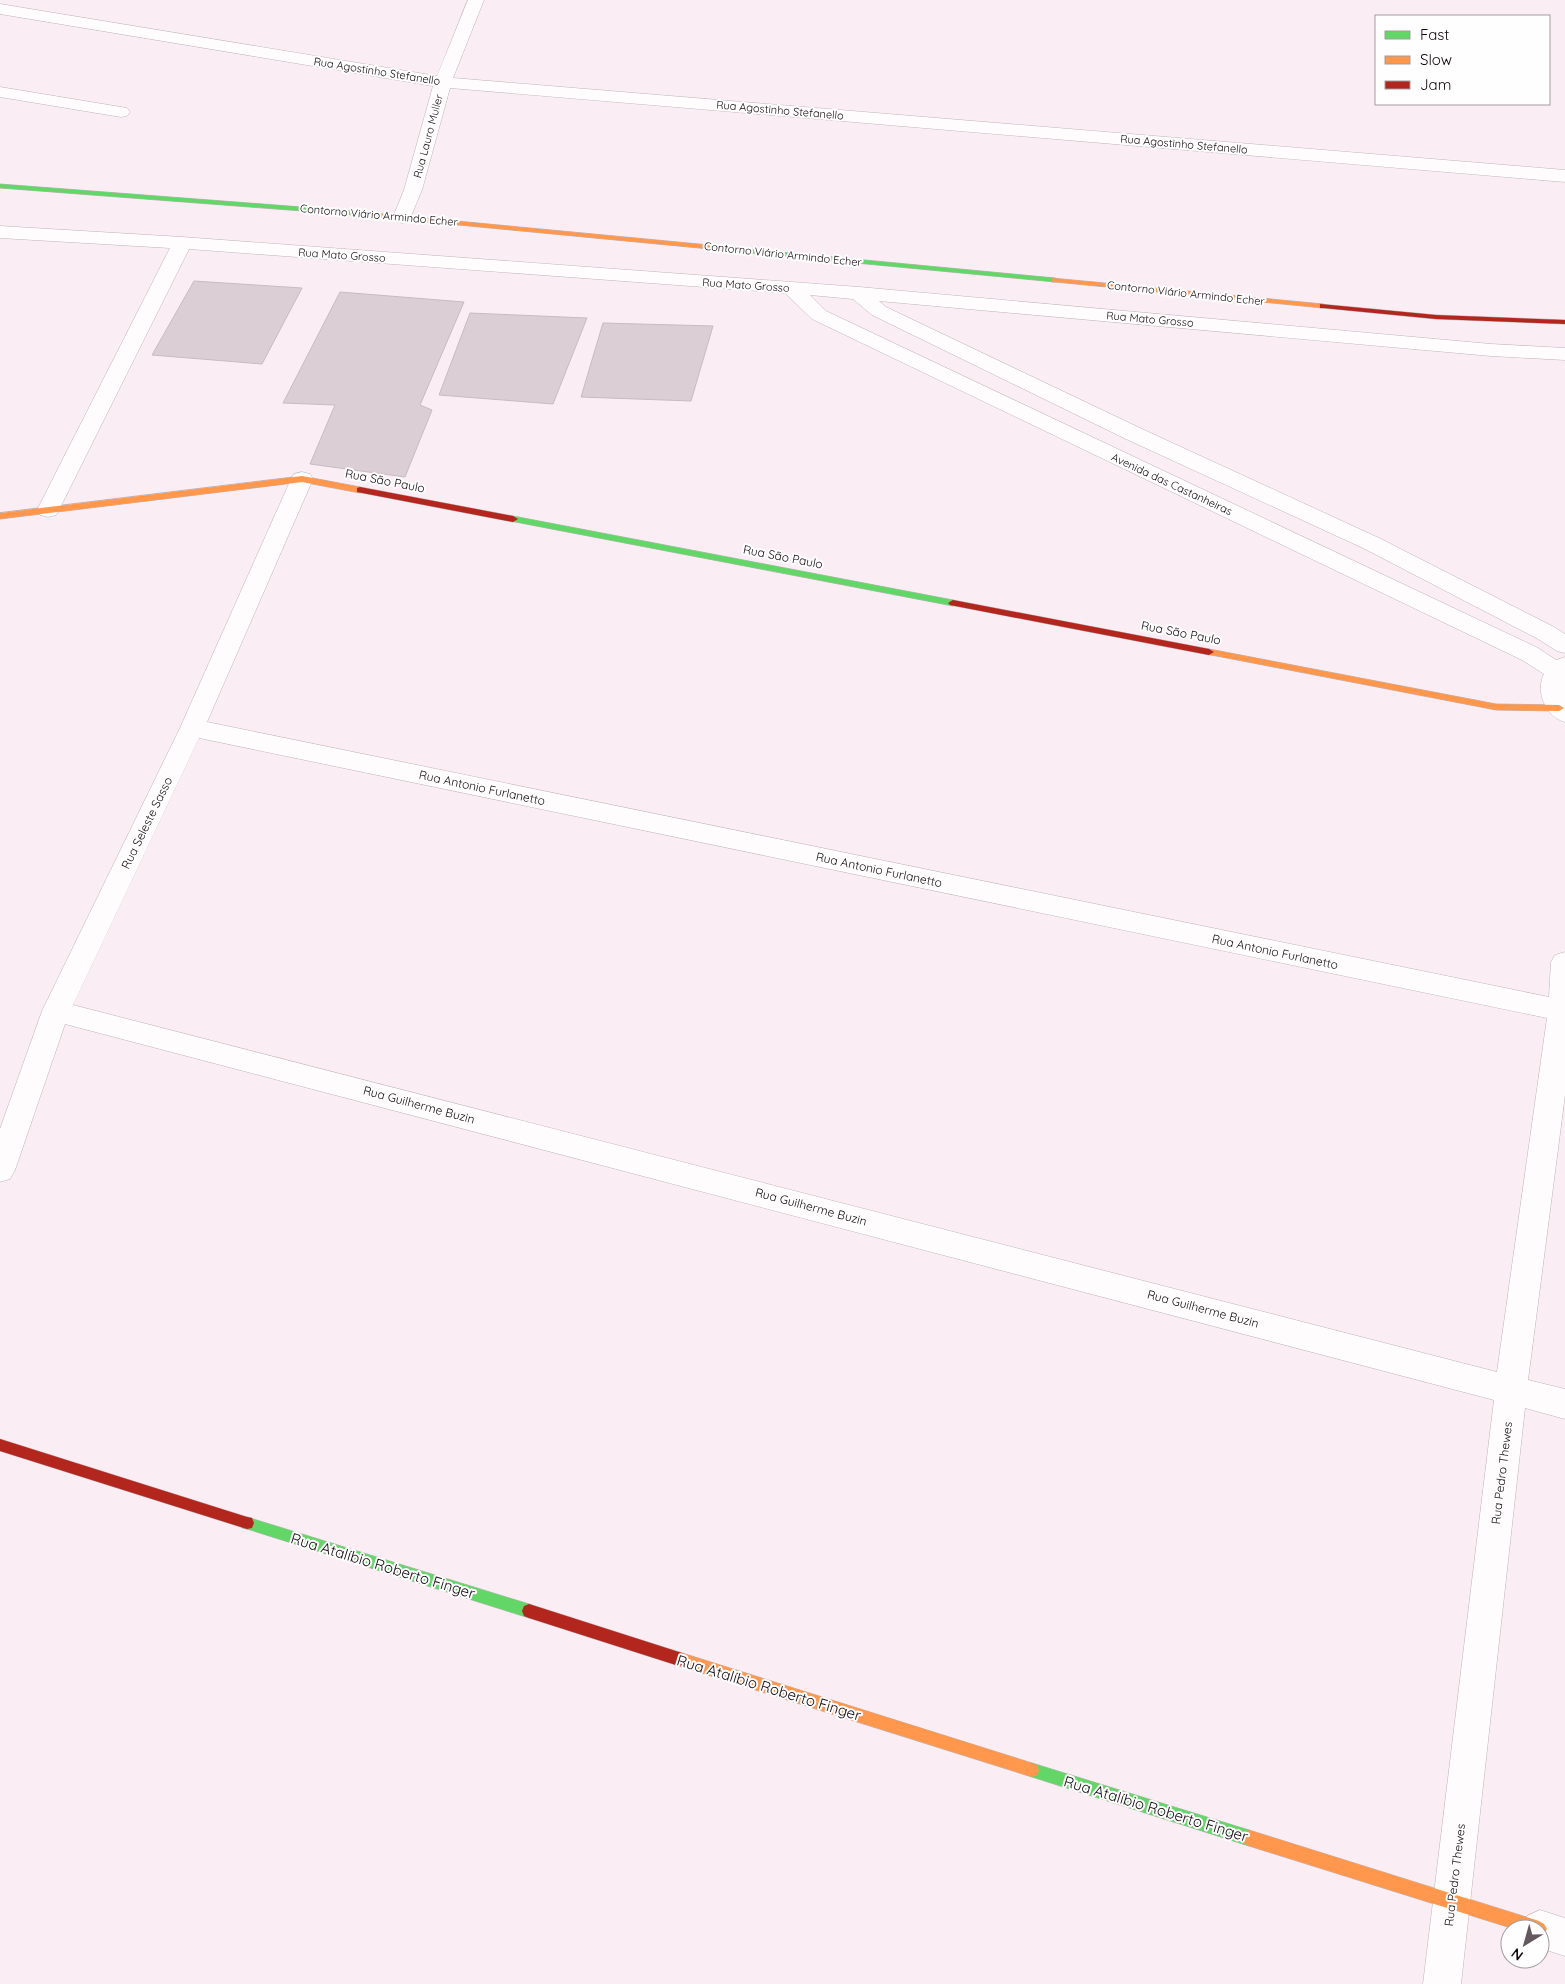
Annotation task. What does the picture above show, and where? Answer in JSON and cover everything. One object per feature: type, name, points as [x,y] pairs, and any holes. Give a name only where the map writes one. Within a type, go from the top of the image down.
[{"type":"main road","name":"Contorno Viário Armindo Echer","points":[[0,186],[402,217],[1426,316],[1565,322]]},
{"type":"main road","name":"Rua São Paulo","points":[[0,516],[302,479],[1496,707],[1562,711]]},
{"type":"main road","name":"Rua Atalíbio Roberto Finger","points":[[0,1445],[1506,1919]]},
{"type":"street","name":"Rua Lauro Muller","points":[[402,217],[413,190],[443,82],[476,0]]},
{"type":"street","name":"Rua Agostinho Stefanello","points":[[0,9],[443,82],[1565,176]]},
{"type":"street","points":[[0,92],[122,112]]},
{"type":"street","name":"Rua Mato Grosso","points":[[0,232],[182,243],[792,289],[859,292],[1491,350],[1565,354]]},
{"type":"street","points":[[48,510],[182,243]]},
{"type":"street","name":"Avenida das Castanheiras","points":[[792,289],[818,315],[1561,668]]},
{"type":"street","points":[[859,292],[879,311],[1134,434],[1371,543],[1546,632],[1565,645]]},
{"type":"street","name":"Rua Seleste Sasso","points":[[0,1170],[56,1011],[192,728],[302,479]]},
{"type":"street","points":[[1561,668],[1551,682],[1553,695],[1562,711]]},
{"type":"street","name":"Rua Antonio Furlanetto","points":[[192,728],[1563,1011]]},
{"type":"street","name":"Rua Pedro Thewes","points":[[1442,1984],[1511,1389],[1563,1011],[1565,962]]},
{"type":"street","name":"Rua Guilherme Buzin","points":[[56,1011],[1565,1404]]},
{"type":"street","name":"Rua Atalíbio Roberto Finger","points":[[1550,1932],[1565,1937]]},
{"type":"building","points":[[194,281],[302,288],[262,364],[152,355]]},
{"type":"building","points":[[340,292],[464,302],[420,405],[432,410],[405,477],[310,464],[335,405],[283,403]]},
{"type":"building","points":[[470,313],[587,318],[553,404],[439,395]]},
{"type":"building","points":[[603,323],[713,326],[691,401],[581,397]]},
{"type":"traffic: fast","points":[[0,186],[354,213]]},
{"type":"traffic: fast","points":[[720,248],[1055,280]]},
{"type":"traffic: fast","points":[[513,519],[953,603]]},
{"type":"traffic: fast","points":[[247,1523],[529,1611]]},
{"type":"traffic: fast","points":[[1032,1770],[1249,1838]]},
{"type":"traffic: slow","points":[[354,213],[720,248]]},
{"type":"traffic: slow","points":[[1055,280],[1323,306]]},
{"type":"traffic: slow","points":[[0,516],[302,479],[360,490]]},
{"type":"traffic: slow","points":[[1209,652],[1496,707],[1559,708]]},
{"type":"traffic: slow","points":[[679,1659],[1032,1770]]},
{"type":"traffic: slow","points":[[1249,1838],[1507,1919]]},
{"type":"traffic: jam","points":[[1323,306],[1436,317],[1565,322]]},
{"type":"traffic: jam","points":[[360,490],[513,519]]},
{"type":"traffic: jam","points":[[953,603],[1209,652]]},
{"type":"traffic: jam","points":[[0,1445],[247,1523]]},
{"type":"traffic: jam","points":[[529,1611],[679,1659]]}]
